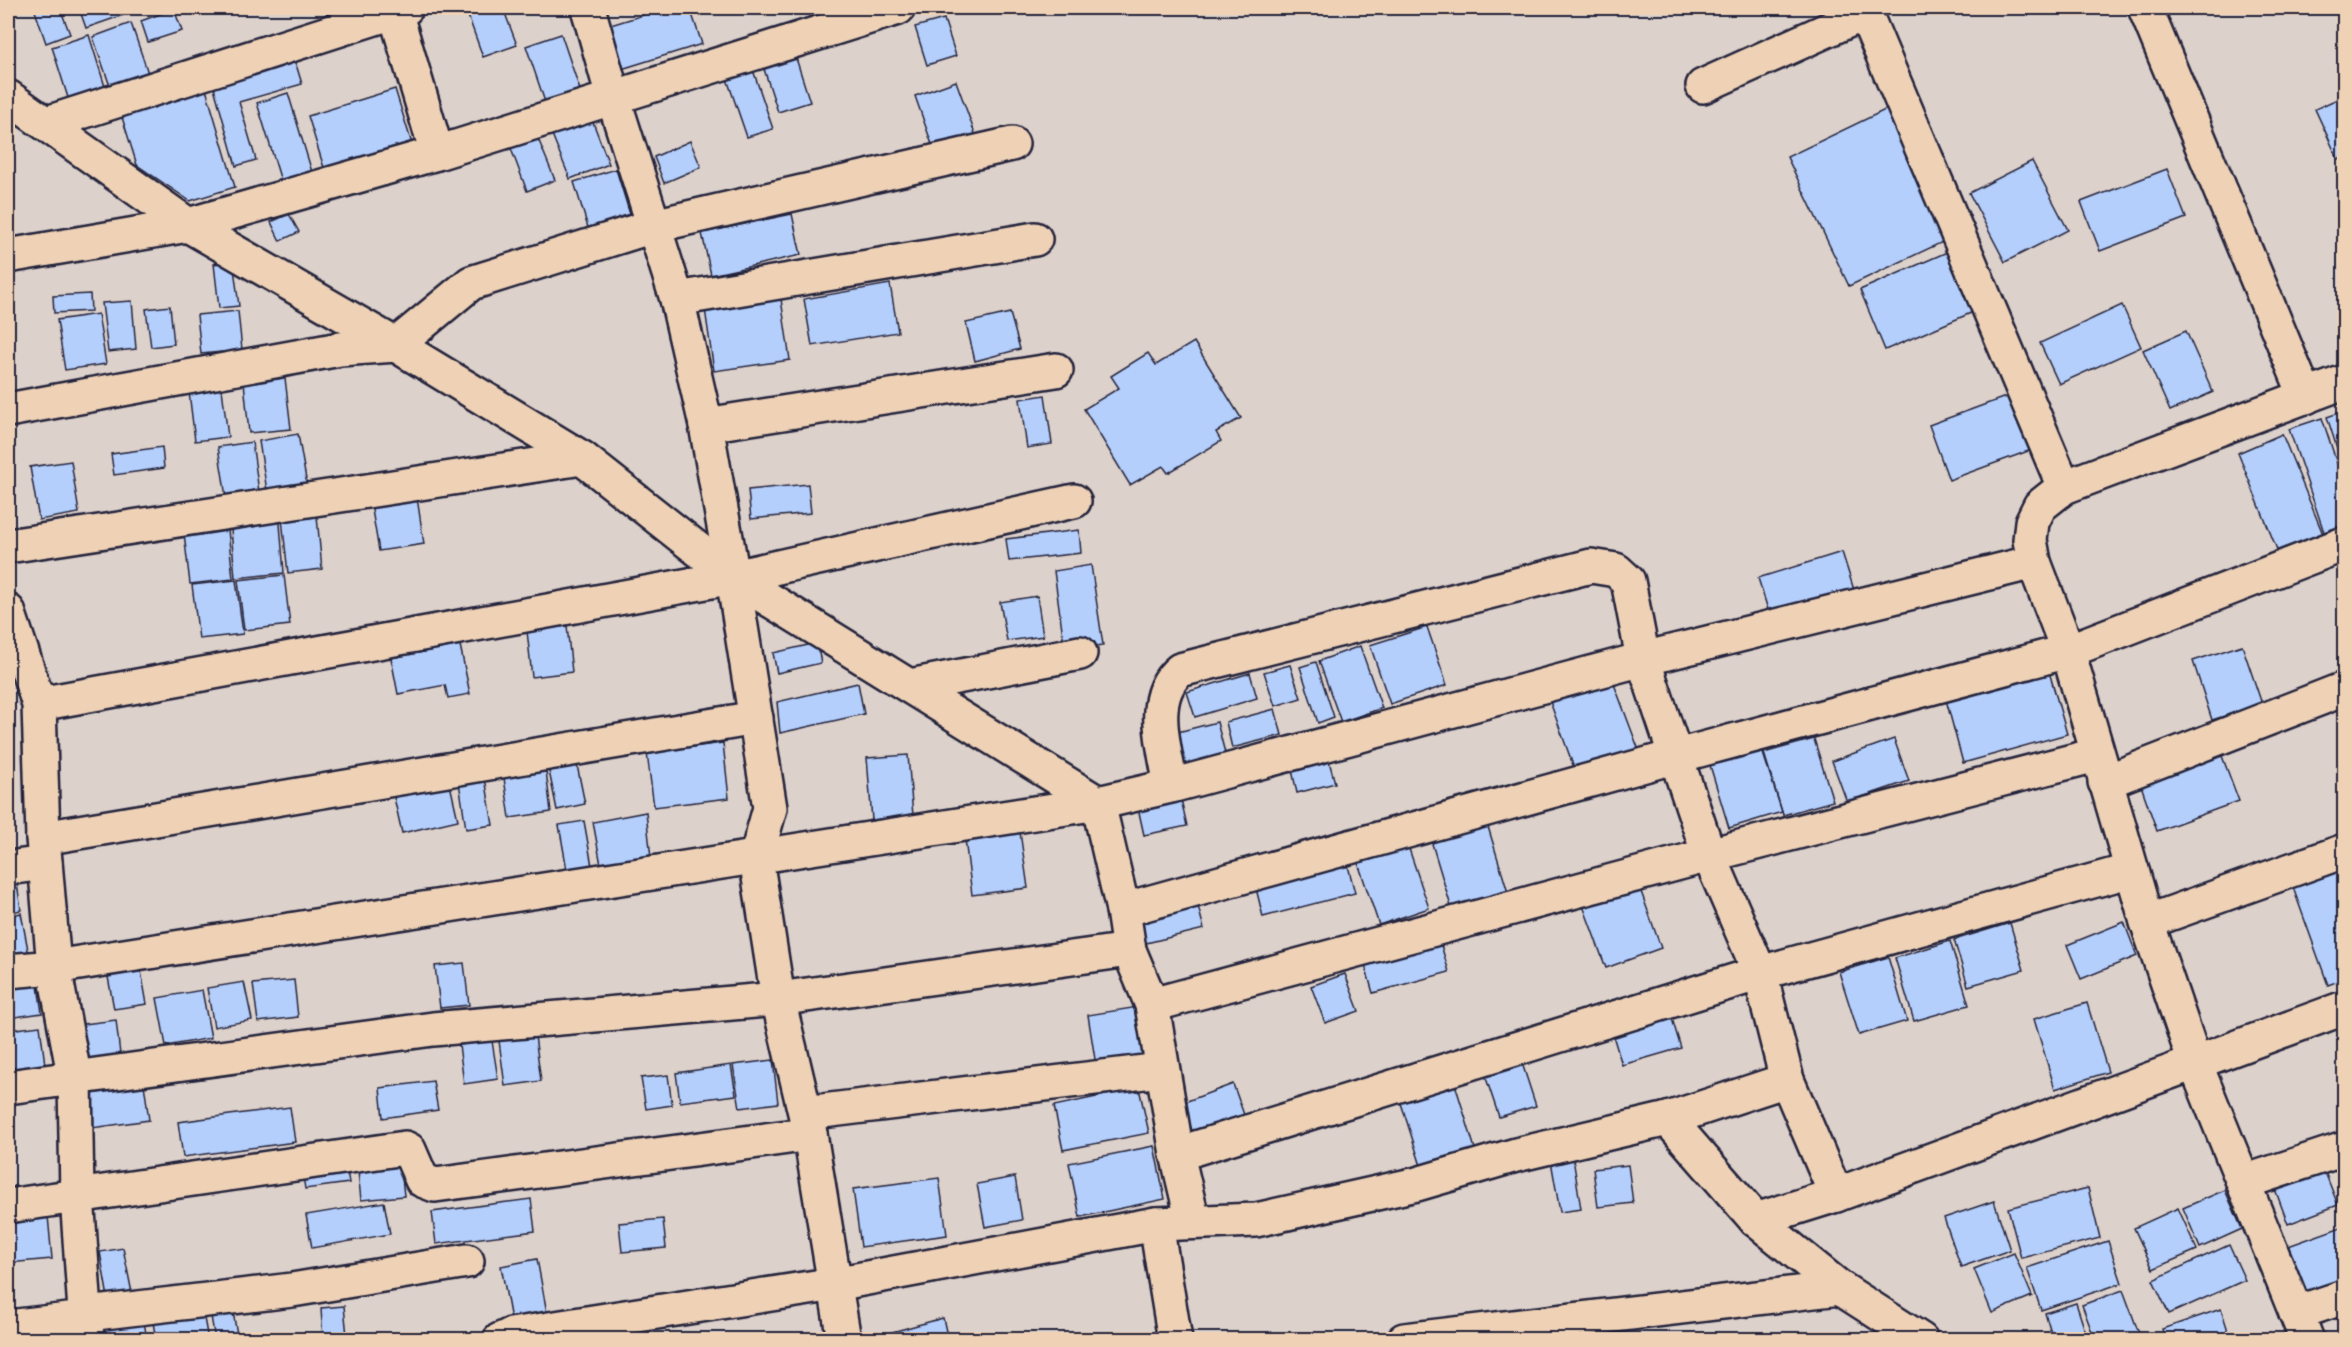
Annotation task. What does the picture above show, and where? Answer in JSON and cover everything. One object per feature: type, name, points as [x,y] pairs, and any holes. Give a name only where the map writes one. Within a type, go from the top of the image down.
[{"type":"street","points":[[588,8],[613,98],[676,299],[705,425],[733,577],[770,808],[756,858],[778,999],[808,1124],[844,1340]]},
{"type":"street","points":[[8,256],[188,225],[436,153],[898,8]]},
{"type":"street","points":[[2145,8],[2306,397]]},
{"type":"street","points":[[47,123],[398,9],[436,153]]},
{"type":"street","points":[[1703,86],[1864,10],[2064,487]]},
{"type":"street","points":[[8,97],[188,225],[396,345],[582,458],[733,577],[1098,803],[1123,910],[1129,950],[1152,1005],[1161,1070],[1193,1222]]},
{"type":"street","points":[[8,410],[340,349],[396,345],[471,283],[653,226],[1012,144]]},
{"type":"street","points":[[676,299],[1035,238]]},
{"type":"street","points":[[705,425],[1056,370]]},
{"type":"street","points":[[2344,382],[2064,487],[2040,506],[2032,522],[2030,540],[2034,562],[2068,651],[2147,922],[2195,1063],[2301,1326],[2344,1298]]},
{"type":"street","points":[[8,546],[582,458]]},
{"type":"street","points":[[39,704],[733,577],[1074,501]]},
{"type":"street","points":[[1123,910],[1677,756],[2068,651],[2344,544]]},
{"type":"street","points":[[8,971],[54,967],[1098,803],[1171,786],[1642,658],[2034,562]]},
{"type":"street","points":[[1171,786],[1160,713],[1167,680],[1180,669],[1591,566],[1616,570],[1628,581],[1642,658],[1709,855],[1760,973],[1787,1080],[1836,1195]]},
{"type":"street","points":[[8,611],[39,704],[44,851],[54,967],[75,1080],[77,1196],[87,1324]]},
{"type":"street","points":[[910,686],[1080,653]]},
{"type":"street","points":[[1152,1005],[1709,855],[2101,769],[2344,689]]},
{"type":"street","points":[[8,868],[44,851],[756,718]]},
{"type":"street","points":[[2147,922],[2344,851]]},
{"type":"street","points":[[1177,1154],[1760,973],[2132,870]]},
{"type":"street","points":[[8,1087],[75,1080],[433,1029],[778,999],[1129,950]]},
{"type":"street","points":[[1756,1220],[1836,1195],[2344,1008]]},
{"type":"street","points":[[8,1206],[405,1148],[409,1150],[422,1180],[435,1185],[808,1124],[1161,1070]]},
{"type":"street","points":[[501,1340],[511,1335],[835,1284],[1156,1224],[1256,1220],[1417,1184],[1516,1155],[1668,1119],[1787,1080]]},
{"type":"street","points":[[1668,1119],[1756,1220],[1840,1288],[1921,1340]]},
{"type":"street","points":[[2244,1182],[2344,1149]]},
{"type":"street","points":[[1156,1224],[1176,1340]]},
{"type":"street","points":[[8,1327],[87,1324],[467,1261]]},
{"type":"street","points":[[1404,1340],[1840,1288]]},
{"type":"building","points":[[34,8],[60,8],[70,34],[46,43]]},
{"type":"building","points":[[79,8],[131,8],[132,12],[86,28]]},
{"type":"building","points":[[503,8],[517,45],[483,57],[466,10]]},
{"type":"building","points":[[666,8],[690,8],[702,44],[615,71],[601,28]]},
{"type":"building","points":[[174,9],[182,31],[148,42],[141,21]]},
{"type":"building","points":[[944,19],[956,56],[927,65],[915,27]]},
{"type":"building","points":[[131,23],[149,76],[111,89],[93,37]]},
{"type":"building","points":[[561,34],[580,90],[545,102],[526,46]]},
{"type":"building","points":[[89,35],[107,93],[70,104],[52,47]]},
{"type":"building","points":[[795,55],[810,102],[778,112],[763,66]]},
{"type":"building","points":[[295,61],[302,84],[239,102],[256,160],[236,166],[213,84]]},
{"type":"building","points":[[752,67],[773,129],[747,137],[726,76]]},
{"type":"building","points":[[956,81],[977,139],[935,153],[915,96]]},
{"type":"building","points":[[205,86],[235,187],[190,201],[137,165],[120,111]]},
{"type":"building","points":[[395,89],[412,144],[325,171],[308,116]]},
{"type":"building","points":[[288,93],[312,172],[281,181],[257,103]]},
{"type":"building","points":[[2344,96],[2344,156],[2338,159],[2315,109]]},
{"type":"building","points":[[1887,109],[1949,239],[1849,286],[1787,157]]},
{"type":"building","points":[[591,117],[609,164],[570,179],[551,132]]},
{"type":"building","points":[[537,136],[555,180],[527,191],[510,146]]},
{"type":"building","points":[[690,141],[701,167],[664,183],[654,157]]},
{"type":"building","points":[[2032,161],[2068,230],[2005,262],[1969,193]]},
{"type":"building","points":[[616,169],[632,221],[590,234],[574,182]]},
{"type":"building","points":[[2167,169],[2186,218],[2100,251],[2081,202]]},
{"type":"building","points":[[289,214],[299,232],[280,241],[271,222]]},
{"type":"building","points":[[792,214],[801,255],[711,275],[702,233]]},
{"type":"building","points":[[1954,249],[1980,309],[1885,350],[1860,290]]},
{"type":"building","points":[[233,261],[239,306],[219,308],[214,264]]},
{"type":"building","points":[[890,284],[898,332],[812,346],[804,299]]},
{"type":"building","points":[[90,294],[91,311],[54,313],[53,296]]},
{"type":"building","points":[[781,299],[790,360],[714,371],[705,309]]},
{"type":"building","points":[[132,301],[136,349],[108,352],[102,303]]},
{"type":"building","points":[[2122,305],[2141,347],[2059,384],[2040,343]]},
{"type":"building","points":[[170,306],[174,344],[151,347],[146,309]]},
{"type":"building","points":[[238,311],[242,350],[201,354],[197,315]]},
{"type":"building","points":[[1010,313],[1020,349],[975,361],[966,323]]},
{"type":"building","points":[[98,314],[106,364],[65,370],[57,320]]},
{"type":"building","points":[[2186,331],[2213,392],[2170,411],[2143,350]]},
{"type":"building","points":[[1194,342],[1241,418],[1216,432],[1221,441],[1168,473],[1163,466],[1130,485],[1084,409],[1119,388],[1111,376],[1148,353],[1156,365]]},
{"type":"building","points":[[285,378],[291,429],[249,433],[244,382]]},
{"type":"building","points":[[222,389],[228,437],[195,441],[189,392]]},
{"type":"building","points":[[1045,395],[1052,444],[1027,448],[1020,399]]},
{"type":"building","points":[[2011,395],[2031,450],[1949,480],[1929,425]]},
{"type":"building","points":[[2344,411],[2344,466],[2343,467],[2327,417]]},
{"type":"building","points":[[2322,418],[2344,484],[2344,525],[2324,532],[2289,429]]},
{"type":"building","points":[[298,434],[307,485],[267,491],[259,441]]},
{"type":"building","points":[[2282,434],[2323,534],[2278,552],[2238,453]]},
{"type":"building","points":[[252,442],[259,492],[226,497],[218,447]]},
{"type":"building","points":[[162,447],[164,468],[114,475],[111,454]]},
{"type":"building","points":[[71,461],[79,513],[39,520],[30,467]]},
{"type":"building","points":[[808,484],[811,513],[751,519],[748,490]]},
{"type":"building","points":[[416,491],[424,544],[379,551],[370,498]]},
{"type":"building","points":[[316,506],[322,569],[288,573],[281,510]]},
{"type":"building","points":[[279,512],[284,573],[235,578],[230,517]]},
{"type":"building","points":[[227,520],[233,579],[190,584],[183,525]]},
{"type":"building","points":[[1079,530],[1081,553],[1009,561],[1006,539]]},
{"type":"building","points":[[1842,552],[1854,590],[1770,616],[1758,578]]},
{"type":"building","points":[[1091,565],[1103,645],[1065,651],[1054,571]]},
{"type":"building","points":[[284,575],[290,625],[244,630],[238,580]]},
{"type":"building","points":[[236,580],[243,634],[199,639],[192,585]]},
{"type":"building","points":[[1037,596],[1043,636],[1007,641],[1000,602]]},
{"type":"building","points":[[567,626],[572,672],[532,677],[527,631]]},
{"type":"building","points":[[1427,627],[1447,685],[1390,704],[1370,645]]},
{"type":"building","points":[[817,643],[821,663],[777,673],[773,653]]},
{"type":"building","points":[[460,645],[470,694],[448,698],[445,685],[398,694],[391,658]]},
{"type":"building","points":[[2242,645],[2262,704],[2212,720],[2193,661]]},
{"type":"building","points":[[1360,646],[1382,708],[1341,722],[1319,661]]},
{"type":"building","points":[[1316,662],[1334,717],[1318,723],[1300,667]]},
{"type":"building","points":[[1290,665],[1301,698],[1275,706],[1264,672]]},
{"type":"building","points":[[2048,668],[2067,734],[1963,763],[1945,696]]},
{"type":"building","points":[[1250,673],[1257,698],[1195,717],[1187,692]]},
{"type":"building","points":[[1611,676],[1640,753],[1577,776],[1549,699]]},
{"type":"building","points":[[858,683],[864,714],[780,733],[777,702]]},
{"type":"building","points":[[1275,709],[1282,735],[1232,748],[1226,722]]},
{"type":"building","points":[[1217,722],[1227,761],[1181,773],[1170,734]]},
{"type":"building","points":[[1814,739],[1833,801],[1783,815],[1764,753]]},
{"type":"building","points":[[1894,739],[1909,781],[1847,802],[1832,761]]},
{"type":"building","points":[[723,743],[729,798],[654,807],[647,753]]},
{"type":"building","points":[[1761,747],[1782,812],[1729,828],[1709,762]]},
{"type":"building","points":[[2219,748],[2239,801],[2157,831],[2138,777]]},
{"type":"building","points":[[908,755],[913,816],[872,820],[867,758]]},
{"type":"building","points":[[1329,761],[1335,783],[1297,793],[1292,770]]},
{"type":"building","points":[[577,765],[585,804],[557,810],[549,771]]},
{"type":"building","points":[[546,771],[551,812],[510,818],[504,778]]},
{"type":"building","points":[[485,778],[493,825],[466,829],[459,782]]},
{"type":"building","points":[[449,780],[458,820],[402,833],[393,793]]},
{"type":"building","points":[[1181,799],[1187,826],[1144,835],[1138,808]]},
{"type":"building","points":[[646,812],[651,858],[601,865],[593,822]]},
{"type":"building","points":[[1486,820],[1509,896],[1453,913],[1430,837]]},
{"type":"building","points":[[584,821],[592,866],[567,870],[559,825]]},
{"type":"building","points":[[1020,832],[1028,888],[972,895],[965,839]]},
{"type":"building","points":[[1406,840],[1429,908],[1379,925],[1356,857]]},
{"type":"building","points":[[1346,858],[1355,893],[1263,917],[1255,884]]},
{"type":"building","points":[[2337,865],[2344,886],[2344,979],[2328,985],[2291,882]]},
{"type":"building","points":[[16,877],[21,910],[8,913],[8,878]]},
{"type":"building","points":[[1638,883],[1661,948],[1606,968],[1582,903]]},
{"type":"building","points":[[1198,906],[1204,929],[1138,945],[1132,923]]},
{"type":"building","points":[[21,913],[29,955],[8,960],[8,916]]},
{"type":"building","points":[[2124,922],[2137,956],[2081,979],[2067,945]]},
{"type":"building","points":[[2010,923],[2024,970],[1968,986],[1954,940]]},
{"type":"building","points":[[1950,941],[1969,1005],[1914,1021],[1895,958]]},
{"type":"building","points":[[1441,945],[1449,972],[1373,993],[1365,965]]},
{"type":"building","points":[[138,954],[147,1004],[114,1009],[105,961]]},
{"type":"building","points":[[1888,957],[1907,1021],[1859,1035],[1839,972]]},
{"type":"building","points":[[464,963],[469,1005],[440,1008],[435,966]]},
{"type":"building","points":[[1345,974],[1359,1011],[1325,1023],[1311,986]]},
{"type":"building","points":[[37,979],[42,1013],[8,1018],[8,983]]},
{"type":"building","points":[[294,980],[298,1017],[258,1022],[253,984]]},
{"type":"building","points":[[244,982],[252,1020],[214,1027],[207,988]]},
{"type":"building","points":[[202,990],[211,1038],[166,1046],[157,998]]},
{"type":"building","points":[[2087,1003],[2108,1072],[2055,1089],[2034,1019]]},
{"type":"building","points":[[1138,1007],[1147,1064],[1097,1072],[1088,1015]]},
{"type":"building","points":[[1670,1012],[1681,1048],[1622,1065],[1611,1029]]},
{"type":"building","points":[[116,1020],[121,1063],[81,1067],[76,1025]]},
{"type":"building","points":[[40,1026],[46,1072],[8,1077],[8,1030]]},
{"type":"building","points":[[535,1036],[541,1081],[505,1086],[499,1041]]},
{"type":"building","points":[[492,1041],[498,1079],[464,1084],[459,1045]]},
{"type":"building","points":[[773,1060],[778,1103],[740,1108],[733,1065]]},
{"type":"building","points":[[1522,1063],[1536,1106],[1499,1117],[1485,1075]]},
{"type":"building","points":[[731,1065],[736,1095],[680,1102],[676,1073]]},
{"type":"building","points":[[668,1075],[672,1105],[646,1109],[641,1078]]},
{"type":"building","points":[[433,1081],[438,1110],[383,1118],[380,1088]]},
{"type":"building","points":[[144,1084],[149,1120],[92,1128],[87,1092]]},
{"type":"building","points":[[1233,1084],[1247,1123],[1196,1141],[1182,1103]]},
{"type":"building","points":[[1455,1084],[1476,1152],[1422,1169],[1400,1100]]},
{"type":"building","points":[[1139,1088],[1149,1133],[1063,1150],[1054,1106]]},
{"type":"building","points":[[290,1107],[295,1142],[183,1157],[178,1122]]},
{"type":"building","points":[[1154,1146],[1165,1199],[1080,1217],[1069,1163]]},
{"type":"building","points":[[400,1158],[404,1196],[361,1200],[357,1162]]},
{"type":"building","points":[[1573,1158],[1581,1209],[1560,1212],[1551,1161]]},
{"type":"building","points":[[2321,1162],[2338,1205],[2288,1224],[2272,1181]]},
{"type":"building","points":[[346,1164],[349,1183],[305,1189],[302,1170]]},
{"type":"building","points":[[1628,1165],[1633,1203],[1598,1207],[1593,1169]]},
{"type":"building","points":[[1015,1177],[1022,1220],[985,1227],[977,1184]]},
{"type":"building","points":[[939,1178],[947,1235],[861,1247],[853,1189]]},
{"type":"building","points":[[2088,1188],[2100,1238],[2021,1258],[2008,1208]]},
{"type":"building","points":[[2225,1190],[2242,1229],[2200,1248],[2183,1208]]},
{"type":"building","points":[[531,1199],[535,1231],[436,1244],[432,1212]]},
{"type":"building","points":[[1994,1201],[2010,1250],[1961,1267],[1944,1218]]},
{"type":"building","points":[[384,1202],[390,1234],[312,1248],[306,1215]]},
{"type":"building","points":[[2178,1208],[2197,1250],[2153,1269],[2134,1228]]},
{"type":"building","points":[[48,1216],[52,1259],[8,1263],[8,1220]]},
{"type":"building","points":[[663,1219],[666,1248],[622,1252],[619,1223]]},
{"type":"building","points":[[2344,1226],[2344,1282],[2298,1299],[2280,1249]]},
{"type":"building","points":[[2108,1241],[2122,1283],[2041,1310],[2027,1268]]},
{"type":"building","points":[[2229,1245],[2245,1280],[2169,1314],[2153,1280]]},
{"type":"building","points":[[123,1248],[132,1293],[108,1298],[100,1252]]},
{"type":"building","points":[[2014,1253],[2032,1296],[1992,1313],[1974,1269]]},
{"type":"building","points":[[537,1259],[547,1313],[511,1320],[501,1266]]},
{"type":"building","points":[[2123,1290],[2141,1339],[2095,1340],[2082,1305]]},
{"type":"building","points":[[2076,1303],[2088,1340],[2053,1340],[2045,1313]]},
{"type":"building","points":[[232,1306],[238,1340],[215,1340],[210,1310]]},
{"type":"building","points":[[344,1306],[347,1336],[323,1340],[321,1308]]},
{"type":"building","points":[[202,1307],[208,1340],[156,1340],[152,1316]]},
{"type":"building","points":[[2221,1309],[2231,1340],[2165,1340],[2162,1329]]},
{"type":"building","points":[[143,1315],[147,1340],[104,1340],[101,1323]]},
{"type":"building","points":[[943,1318],[948,1340],[863,1340]]},
{"type":"building","points":[[623,1330],[624,1340],[568,1340]]},
{"type":"building","points":[[381,1333],[381,1340],[340,1340]]}]
